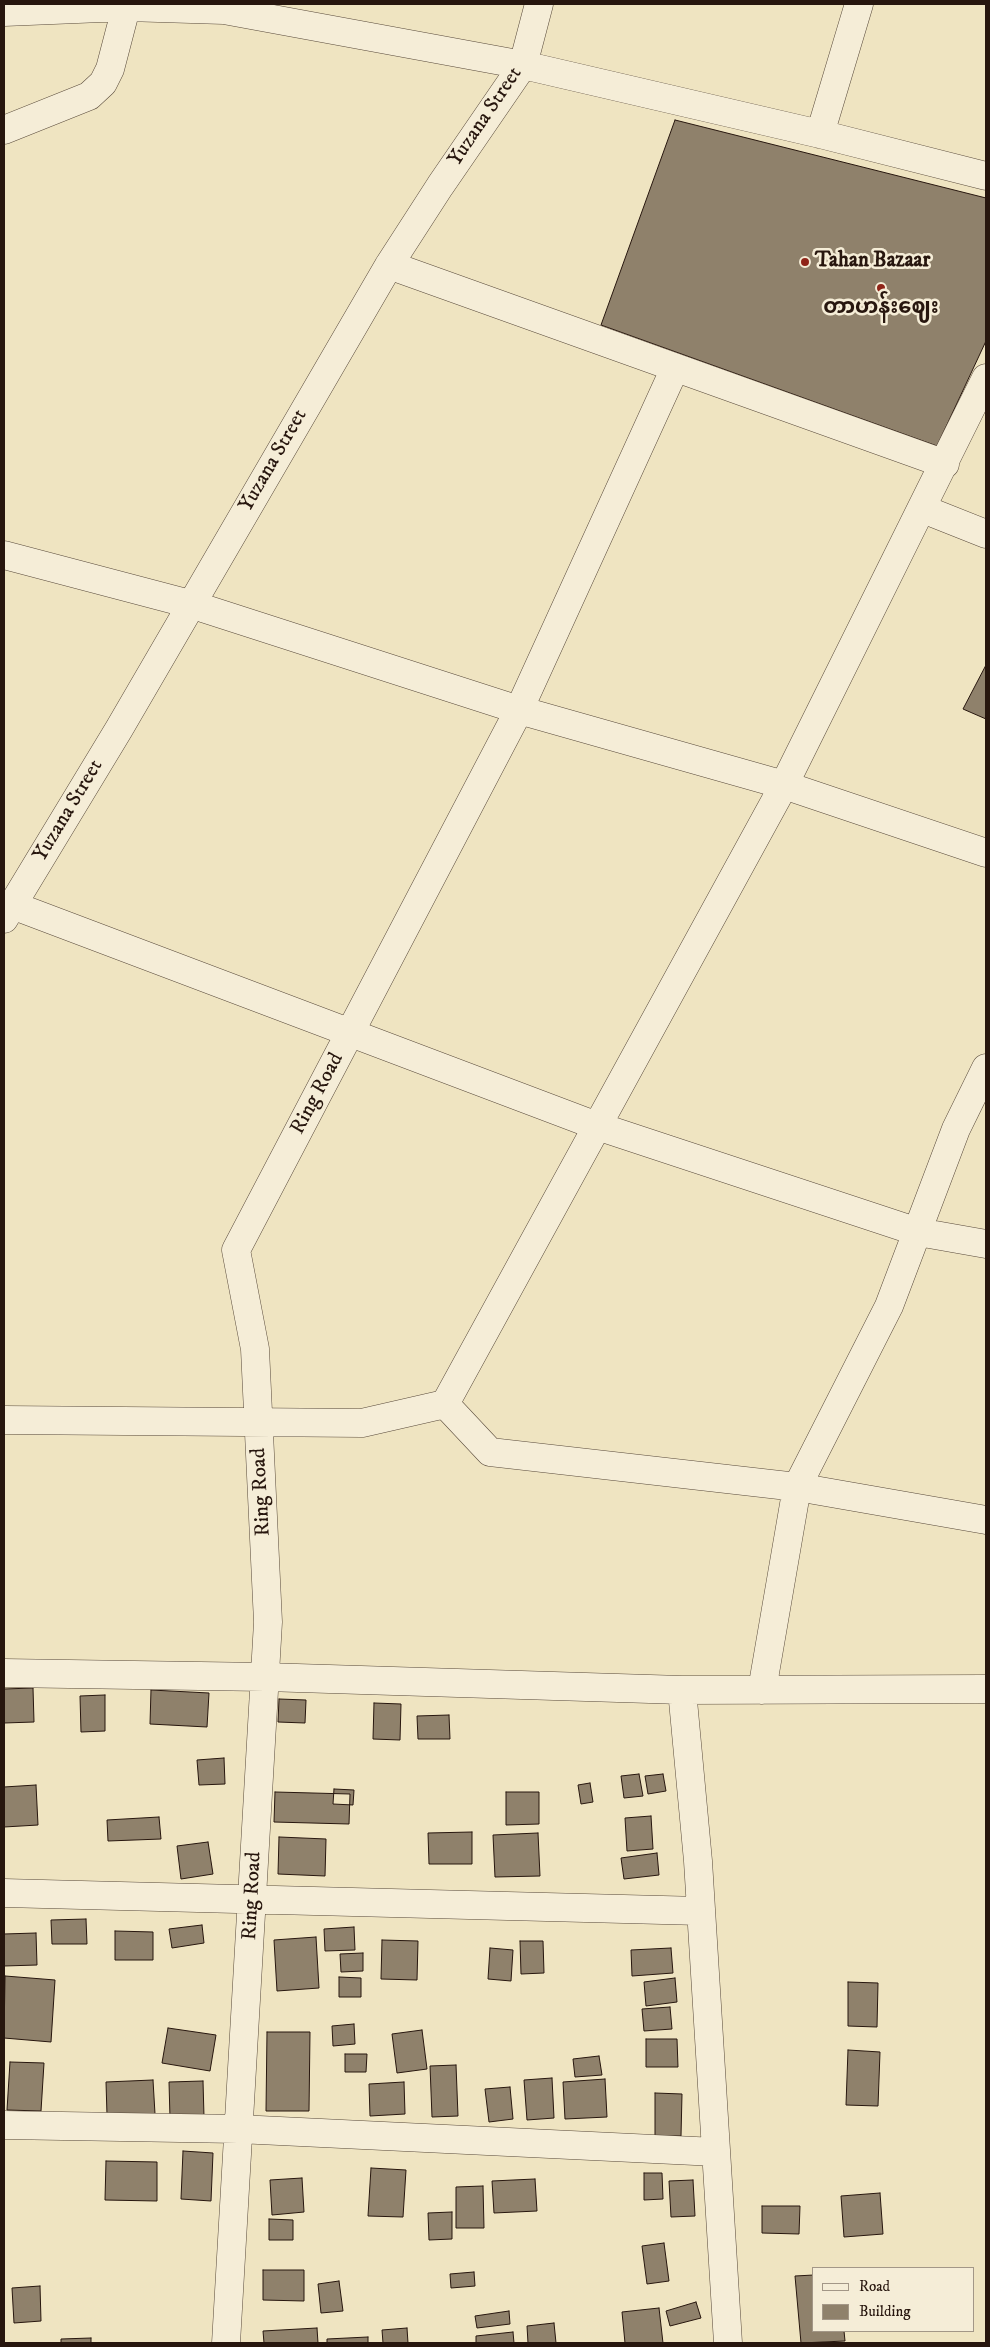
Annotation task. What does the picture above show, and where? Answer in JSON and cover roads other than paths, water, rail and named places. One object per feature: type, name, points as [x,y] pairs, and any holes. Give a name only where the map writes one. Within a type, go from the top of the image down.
[{"type":"street","name":"Yuzana Street","points":[[8,912],[119,729],[190,604],[389,266],[440,186],[523,65],[539,4]]},
{"type":"street","points":[[820,134],[859,4]]},
{"type":"street","points":[[4,130],[89,96],[103,83],[110,70],[127,6]]},
{"type":"street","points":[[4,12],[127,6],[224,10],[523,65],[820,134],[986,176]]},
{"type":"street","points":[[389,266],[944,464]]},
{"type":"street","name":"Ring Road","points":[[226,2343],[268,1622],[255,1349],[236,1250],[519,710],[675,368]]},
{"type":"street","points":[[4,1420],[362,1423],[445,1404],[784,785],[923,509],[986,378]]},
{"type":"street","points":[[923,509],[986,534]]},
{"type":"street","points":[[4,554],[190,604],[519,710],[784,785],[986,853]]},
{"type":"street","points":[[8,912],[351,1031],[597,1126],[918,1232],[986,1244]]},
{"type":"street","points":[[762,1690],[797,1487],[889,1306],[956,1129],[986,1068]]},
{"type":"street","points":[[445,1404],[490,1452],[797,1487],[986,1520]]},
{"type":"street","points":[[4,1673],[265,1678],[682,1690],[986,1689]]},
{"type":"street","points":[[682,1690],[701,1911],[728,2343]]},
{"type":"street","points":[[4,1893],[253,1901],[701,1911]]},
{"type":"street","points":[[4,2125],[238,2129],[716,2152]]},
{"type":"place","name":"Tahan Bazaar","points":[[805,262]]},
{"type":"place","name":"တာဟန်းဈေး","points":[[881,288]]}]
